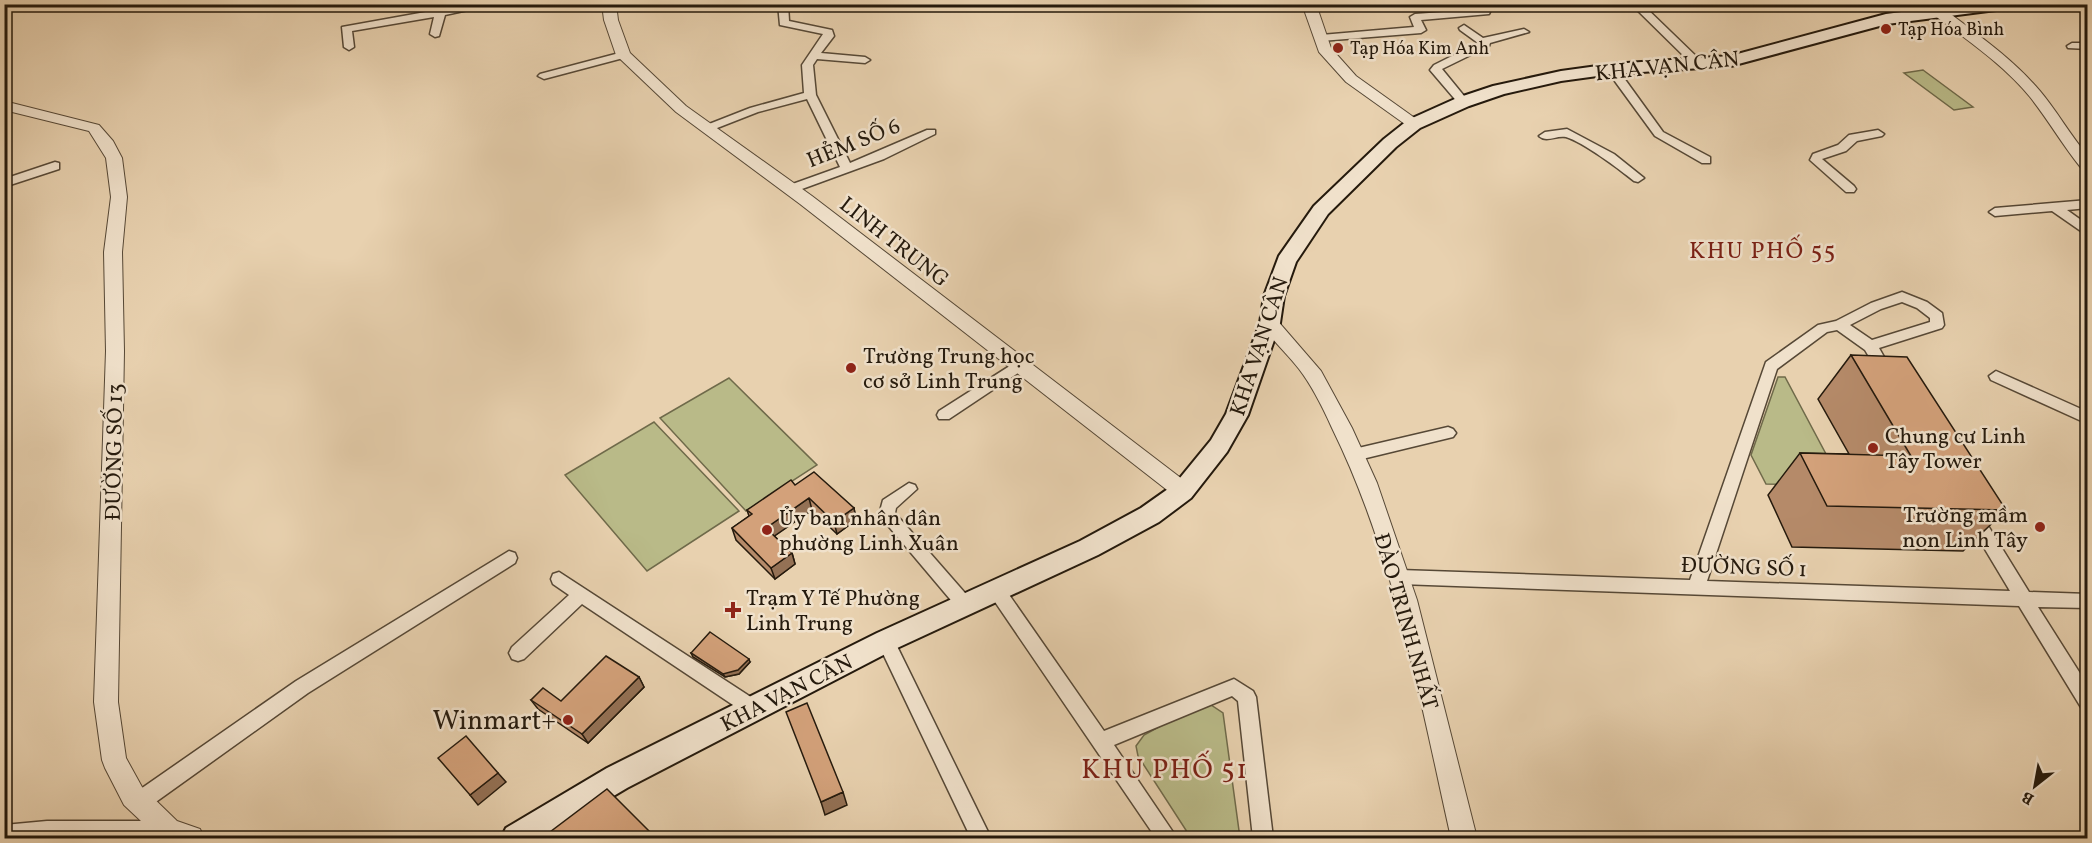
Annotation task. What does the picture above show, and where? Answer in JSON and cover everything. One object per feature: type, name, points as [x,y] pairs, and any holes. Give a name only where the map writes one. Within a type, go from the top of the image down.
[{"type":"main road","name":"KHA VẠN CÂN","points":[[516,838],[617,778],[885,641],[1089,548],[1150,515],[1184,491],[1214,453],[1237,415],[1270,323],[1274,296],[1286,261],[1321,210],[1390,143],[1414,124],[1463,102],[1499,90],[1561,76],[1612,69],[1731,61],[1886,20],[2004,4]]},
{"type":"main road","points":[[2070,4],[2088,7]]},
{"type":"street","points":[[349,47],[346,29],[491,4]]},
{"type":"street","name":"LINH TRUNG","points":[[609,4],[611,20],[623,55],[681,109],[791,189],[1184,491]]},
{"type":"street","points":[[783,4],[784,23],[828,32],[829,36],[807,65],[810,95],[847,168]]},
{"type":"street","points":[[1309,4],[1324,49],[1351,79],[1414,124]]},
{"type":"street","points":[[1636,4],[1696,62]]},
{"type":"street","points":[[435,34],[440,12]]},
{"type":"street","points":[[1320,38],[1421,30],[1415,17],[1485,12]]},
{"type":"street","points":[[1939,12],[1992,53],[2035,94],[2066,140],[2088,166]]},
{"type":"street","points":[[1464,28],[1483,41],[1524,32]]},
{"type":"street","points":[[1463,102],[1436,70],[1482,47],[1485,44],[1483,41]]},
{"type":"street","points":[[2072,46],[2088,46]]},
{"type":"street","points":[[544,76],[623,55]]},
{"type":"street","points":[[814,56],[865,60]]},
{"type":"street","points":[[1612,69],[1659,134],[1706,160]]},
{"type":"street","points":[[708,128],[754,110],[810,95]]},
{"type":"street","name":"ĐƯỜNG SỐ 13","points":[[4,105],[94,128],[105,141],[114,158],[119,197],[114,252],[116,351],[106,702],[114,760],[133,796],[180,835]]},
{"type":"street","name":"HẺM SỐ 6","points":[[791,189],[880,156],[931,132]]},
{"type":"street","points":[[1545,136],[1568,133],[1610,157],[1638,178]]},
{"type":"street","points":[[1850,189],[1821,165],[1816,160],[1817,157],[1842,148],[1853,138],[1878,134]]},
{"type":"street","points":[[4,183],[56,166]]},
{"type":"street","points":[[1995,212],[2088,204]]},
{"type":"street","points":[[2055,207],[2088,232]]},
{"type":"street","points":[[1696,587],[1771,366],[1823,328],[1839,325],[1876,306],[1902,297],[1922,304],[1937,316],[1937,325],[1870,346]]},
{"type":"street","name":"ĐÀO TRINH NHẤT","points":[[1270,323],[1312,373],[1339,420],[1400,577],[1464,838]]},
{"type":"street","points":[[1839,325],[1870,346],[1894,387]]},
{"type":"street","points":[[944,415],[1019,365]]},
{"type":"street","points":[[1996,376],[2088,419]]},
{"type":"street","points":[[1354,455],[1448,433]]},
{"type":"street","points":[[909,489],[889,505],[887,515],[966,606]]},
{"type":"street","points":[[1962,497],[2088,703]]},
{"type":"street","points":[[139,802],[302,687],[508,558]]},
{"type":"street","name":"ĐƯỜNG SỐ 1","points":[[1400,577],[2088,601]]},
{"type":"street","points":[[559,579],[754,709]]},
{"type":"street","points":[[997,591],[1167,838]]},
{"type":"street","points":[[518,653],[582,594]]},
{"type":"street","points":[[885,641],[981,838]]},
{"type":"street","points":[[1102,741],[1234,687],[1247,697],[1263,838]]},
{"type":"street","points":[[4,835],[47,831],[180,835]]},
{"type":"green space","points":[[1923,70],[1973,107],[1954,110],[1904,73]]},
{"type":"green space","points":[[1778,377],[1785,377],[1843,486],[1766,484],[1751,455]]},
{"type":"green space","points":[[729,378],[817,465],[746,511],[660,418]]},
{"type":"green space","points":[[654,422],[739,511],[647,571],[565,475]]},
{"type":"green space","points":[[1199,705],[1211,705],[1223,713],[1240,838],[1191,838],[1138,756],[1136,746],[1144,735]]},
{"type":"building","points":[[1851,355],[1907,357],[2006,510],[1827,506],[1800,453],[1911,456]]},
{"type":"building","name":"Ủy ban nhân dân phường Linh Xuân","points":[[814,472],[854,508],[834,522],[809,498],[766,528],[792,553],[771,568],[732,528],[752,514],[747,510],[791,480],[795,485]]},
{"type":"building","points":[[710,632],[749,659],[738,670],[723,674],[691,653]]},
{"type":"building","points":[[606,656],[639,677],[582,734],[531,700],[543,688],[561,701]]},
{"type":"building","points":[[807,703],[843,792],[821,802],[786,712]]},
{"type":"building","points":[[466,736],[498,773],[470,795],[438,758]]},
{"type":"building","points":[[607,789],[656,838],[542,838]]},
{"type":"place","name":"Tạp Hóa Bình","points":[[1886,29]]},
{"type":"place","name":"Tạp Hóa Kim Anh","points":[[1338,48]]},
{"type":"place","name":"Trường Trung học cơ sở Linh Trung","points":[[851,368]]},
{"type":"place","name":"Chung cư Linh Tây Tower","points":[[1873,448]]},
{"type":"place","name":"Trường mầm non Linh Tây","points":[[2040,527]]},
{"type":"place","name":"Ủy ban nhân dân phường Linh Xuân","points":[[767,530]]},
{"type":"place","name":"Trạm Y Tế Phường Linh Trung","points":[[733,610]]},
{"type":"place","name":"Winmart+","points":[[568,720]]},
{"type":"district","name":"KHU PHỐ 55","points":[[1763,250]]},
{"type":"district","name":"KHU PHỐ 51","points":[[1165,768]]}]
